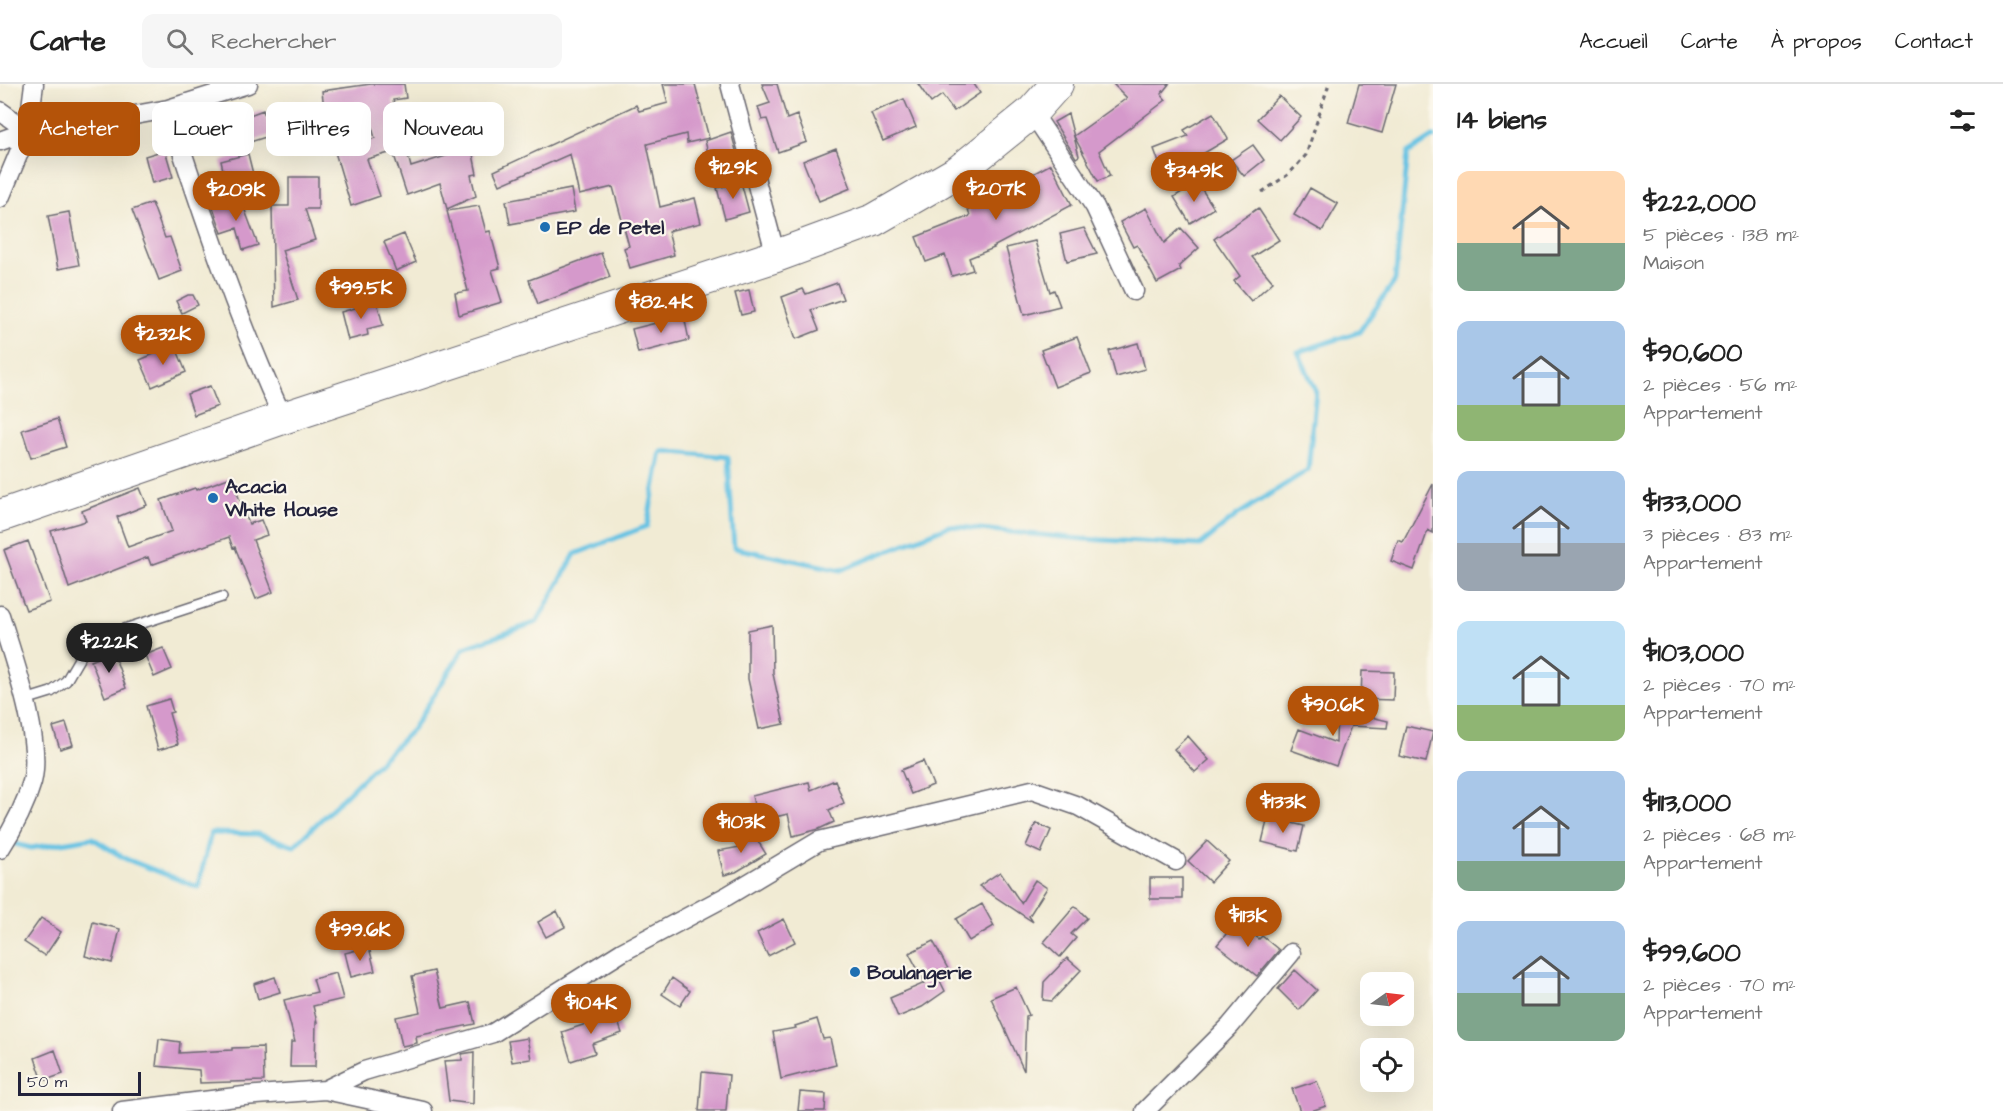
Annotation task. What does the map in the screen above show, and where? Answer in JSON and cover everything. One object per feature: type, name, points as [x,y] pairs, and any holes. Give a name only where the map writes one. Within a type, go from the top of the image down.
[{"type":"highway","points":[[0,516],[283,418],[776,256],[874,220],[959,171],[1032,112],[1057,84]]},
{"type":"street","points":[[32,102],[34,84]]},
{"type":"street","points":[[190,102],[248,84]]},
{"type":"street","points":[[730,84],[776,256]]},
{"type":"street","points":[[0,111],[18,124]]},
{"type":"street","points":[[1032,112],[1095,207],[1134,291]]},
{"type":"street","points":[[0,141],[18,135]]},
{"type":"street","points":[[0,198],[18,155]]},
{"type":"street","points":[[184,156],[256,359],[283,418]]},
{"type":"street","points":[[0,615],[25,700],[33,745],[32,781],[14,828],[0,849]]},
{"type":"street","points":[[325,1090],[364,1071],[492,1033],[622,952],[727,896],[819,841],[1032,790],[1078,806],[1176,861]]},
{"type":"street","points":[[1145,1111],[1230,1026],[1290,953]]},
{"type":"street","points":[[122,1111],[244,1096],[325,1090],[423,1111]]},
{"type":"lane","points":[[25,700],[51,692],[66,681],[80,657],[97,638],[222,597]]},
{"type":"path","points":[[1262,192],[1289,174],[1306,155],[1329,84]]},
{"type":"building","points":[[371,84],[404,84],[406,98],[393,100],[394,102],[383,102],[383,155],[367,159],[380,196],[351,206],[336,156],[371,156],[371,139],[375,138],[371,124],[371,102],[323,102],[322,91]]},
{"type":"building","points":[[663,84],[695,84],[709,138],[687,143],[686,134],[647,144],[660,207],[695,198],[701,223],[668,231],[674,255],[630,268],[624,248],[629,246],[613,187],[579,195],[570,154],[500,185],[494,171],[636,105],[639,111],[668,103]]},
{"type":"building","points":[[762,84],[777,84],[787,119],[797,115],[807,142],[778,152],[767,119],[762,120],[758,107],[770,103]]},
{"type":"building","points":[[918,84],[974,84],[980,93],[954,111],[942,95],[931,103]]},
{"type":"building","points":[[1113,84],[1169,84],[1161,94],[1166,100],[1099,151],[1110,176],[1098,181],[1074,136],[1127,98]]},
{"type":"building","points":[[1359,84],[1396,84],[1382,133],[1348,123]]},
{"type":"building","points":[[1279,96],[1301,117],[1280,140],[1257,119]]},
{"type":"building","points":[[904,99],[916,127],[883,141],[871,113]]},
{"type":"building","points":[[263,110],[266,118],[266,137],[254,141],[254,113]]},
{"type":"building","points":[[1213,113],[1228,139],[1194,159],[1162,171],[1154,149],[1188,136],[1184,130]]},
{"type":"building","points":[[1068,114],[1079,156],[1076,158],[1054,122]]},
{"type":"building","points":[[731,132],[738,158],[726,162],[725,159],[710,161],[705,141]]},
{"type":"building","points":[[1253,145],[1264,160],[1244,176],[1231,160]]},
{"type":"building","points":[[836,148],[851,188],[819,201],[803,161]]},
{"type":"building","points":[[152,154],[152,156],[167,156],[173,177],[152,183],[145,156]]},
{"type":"building","points":[[248,156],[255,182],[227,188],[221,161]]},
{"type":"building","points":[[394,156],[408,156],[411,167],[446,156],[473,156],[477,174],[471,175],[476,196],[447,209],[440,183],[407,195]]},
{"type":"building","points":[[1051,164],[1072,205],[994,248],[969,258],[973,270],[952,276],[945,255],[926,262],[916,237],[970,216],[968,209],[993,200],[991,196],[1027,183],[1025,178]]},
{"type":"building","points":[[289,177],[318,177],[318,209],[305,209],[315,240],[282,250],[298,300],[274,307],[272,206],[289,206]]},
{"type":"building","points":[[741,182],[749,212],[725,219],[717,188]]},
{"type":"building","points":[[1197,182],[1214,208],[1190,223],[1174,197]]},
{"type":"building","points":[[1310,188],[1338,204],[1322,231],[1294,215]]},
{"type":"building","points":[[571,189],[575,212],[510,224],[506,201]]},
{"type":"building","points":[[240,197],[258,245],[243,250],[237,228],[222,233],[213,207]]},
{"type":"building","points":[[152,203],[165,238],[170,237],[182,271],[159,280],[132,210]]},
{"type":"building","points":[[479,206],[486,232],[490,231],[500,268],[492,270],[502,302],[459,315],[455,293],[468,291],[447,211]]},
{"type":"building","points":[[1146,208],[1164,243],[1181,228],[1199,248],[1179,266],[1181,270],[1157,283],[1137,245],[1133,247],[1120,222]]},
{"type":"building","points":[[1258,208],[1279,240],[1252,257],[1273,282],[1251,301],[1234,281],[1240,276],[1214,239]]},
{"type":"building","points":[[69,212],[79,265],[58,269],[48,216]]},
{"type":"building","points":[[1084,228],[1097,254],[1067,261],[1060,234]]},
{"type":"building","points":[[404,234],[416,262],[396,271],[384,242]]},
{"type":"building","points":[[1035,241],[1050,292],[1054,290],[1060,306],[1024,315],[1006,248]]},
{"type":"building","points":[[601,253],[610,277],[538,304],[529,280]]},
{"type":"building","points":[[837,283],[843,299],[811,310],[819,330],[796,339],[782,297],[803,289],[806,294]]},
{"type":"building","points":[[749,290],[754,312],[741,315],[735,293]]},
{"type":"building","points":[[193,295],[198,305],[182,313],[176,301]]},
{"type":"building","points":[[377,302],[383,325],[367,329],[368,335],[348,340],[341,312]]},
{"type":"building","points":[[684,316],[689,340],[638,353],[632,329]]},
{"type":"building","points":[[1077,337],[1091,373],[1055,387],[1041,350]]},
{"type":"building","points":[[1138,343],[1145,369],[1116,377],[1109,351]]},
{"type":"building","points":[[175,345],[186,372],[152,387],[140,360]]},
{"type":"building","points":[[210,386],[218,406],[194,415],[187,394]]},
{"type":"building","points":[[57,419],[66,447],[31,458],[22,430]]},
{"type":"building","points":[[231,477],[249,524],[261,520],[267,535],[253,540],[273,592],[256,599],[229,537],[151,565],[148,557],[69,588],[51,531],[86,521],[82,511],[140,488],[147,505],[117,517],[128,547],[172,531],[161,500]]},
{"type":"building","points":[[1433,484],[1433,533],[1428,530],[1414,570],[1391,561],[1398,540],[1403,542]]},
{"type":"building","points":[[28,541],[50,602],[26,610],[4,550]]},
{"type":"building","points":[[772,625],[773,674],[784,724],[759,729],[748,679],[748,630]]},
{"type":"building","points":[[163,648],[172,669],[154,677],[145,655]]},
{"type":"building","points":[[113,652],[126,688],[105,697],[91,661]]},
{"type":"building","points":[[1362,671],[1394,672],[1393,700],[1361,699]]},
{"type":"building","points":[[169,699],[173,712],[169,713],[178,744],[158,750],[146,706]]},
{"type":"building","points":[[1337,709],[1388,721],[1387,728],[1351,726],[1336,766],[1291,750],[1299,729],[1336,743]]},
{"type":"building","points":[[66,723],[73,745],[60,749],[53,727]]},
{"type":"building","points":[[1406,726],[1433,732],[1426,762],[1399,756]]},
{"type":"building","points":[[1188,736],[1209,760],[1195,772],[1174,749]]},
{"type":"building","points":[[923,761],[933,785],[911,794],[901,770]]},
{"type":"building","points":[[835,780],[844,803],[829,810],[834,822],[793,836],[788,814],[758,821],[752,796],[809,782],[811,790]]},
{"type":"building","points":[[1268,817],[1304,826],[1298,851],[1262,842]]},
{"type":"building","points":[[1036,823],[1051,830],[1041,853],[1026,846]]},
{"type":"building","points":[[751,830],[766,854],[736,872],[724,875],[718,851],[740,847],[735,839]]},
{"type":"building","points":[[1207,841],[1229,861],[1210,882],[1188,861]]},
{"type":"building","points":[[1000,872],[1021,903],[1035,880],[1047,888],[1029,916],[1033,922],[979,886]]},
{"type":"building","points":[[1150,878],[1182,878],[1182,899],[1150,899]]},
{"type":"building","points":[[982,904],[994,926],[969,941],[956,919]]},
{"type":"building","points":[[1075,906],[1087,918],[1071,934],[1076,938],[1060,957],[1044,942]]},
{"type":"building","points":[[557,911],[565,927],[546,937],[538,922]]},
{"type":"building","points":[[41,918],[61,932],[45,956],[24,942]]},
{"type":"building","points":[[784,919],[795,942],[768,956],[757,933]]},
{"type":"building","points":[[1237,921],[1259,939],[1262,936],[1279,950],[1257,976],[1217,945]]},
{"type":"building","points":[[93,922],[120,929],[112,963],[85,956]]},
{"type":"building","points":[[933,941],[948,969],[937,975],[945,991],[922,1007],[898,1017],[890,998],[925,983],[909,953]]},
{"type":"building","points":[[369,947],[375,971],[351,977],[345,953]]},
{"type":"building","points":[[1067,958],[1081,970],[1052,1001],[1043,1000],[1044,982]]},
{"type":"building","points":[[1295,970],[1317,990],[1299,1010],[1278,989]]},
{"type":"building","points":[[434,971],[443,1008],[470,1002],[475,1024],[416,1036],[417,1043],[402,1046],[396,1017],[420,1012],[412,976]]},
{"type":"building","points":[[336,973],[343,999],[313,1006],[317,1022],[315,1067],[290,1067],[291,1042],[295,1042],[284,1000],[317,992],[313,979]]},
{"type":"building","points":[[275,977],[280,992],[258,999],[254,984]]},
{"type":"building","points":[[672,978],[690,991],[680,1006],[662,994]]},
{"type":"building","points":[[1016,987],[1029,1015],[1026,1016],[1024,1071],[991,998]]},
{"type":"building","points":[[614,1010],[622,1033],[592,1044],[595,1053],[571,1061],[562,1032],[601,1019],[600,1016]]},
{"type":"building","points":[[817,1019],[823,1039],[830,1038],[836,1065],[781,1079],[773,1032],[796,1028],[795,1026]]},
{"type":"building","points":[[527,1038],[531,1059],[512,1062],[508,1041]]},
{"type":"building","points":[[159,1039],[180,1042],[179,1053],[263,1047],[264,1081],[200,1083],[199,1070],[156,1066]]},
{"type":"building","points":[[55,1050],[63,1074],[43,1081],[35,1058]]},
{"type":"building","points":[[474,1052],[473,1104],[449,1101],[444,1061],[462,1060],[462,1054]]},
{"type":"building","points":[[702,1072],[729,1075],[726,1111],[699,1111]]},
{"type":"building","points":[[1317,1081],[1326,1106],[1311,1111],[1300,1111],[1292,1089]]},
{"type":"building","points":[[800,1092],[826,1094],[825,1111],[798,1111]]},
{"type":"waterway","points":[[8,842],[31,848],[92,838],[126,859],[198,887],[211,833],[257,834],[294,846],[412,730],[464,648],[537,622],[575,554],[647,526],[661,451],[728,457],[734,548],[841,570],[949,526],[1082,539],[1200,545],[1237,515],[1308,470],[1316,391],[1298,352],[1359,332],[1395,281],[1408,153],[1433,137]]},
{"type":"place","name":"EP de Petel","points":[[545,227]]},
{"type":"place","name":"Acacia White House","points":[[213,498]]},
{"type":"place","name":"Boulangerie","points":[[855,972]]}]
